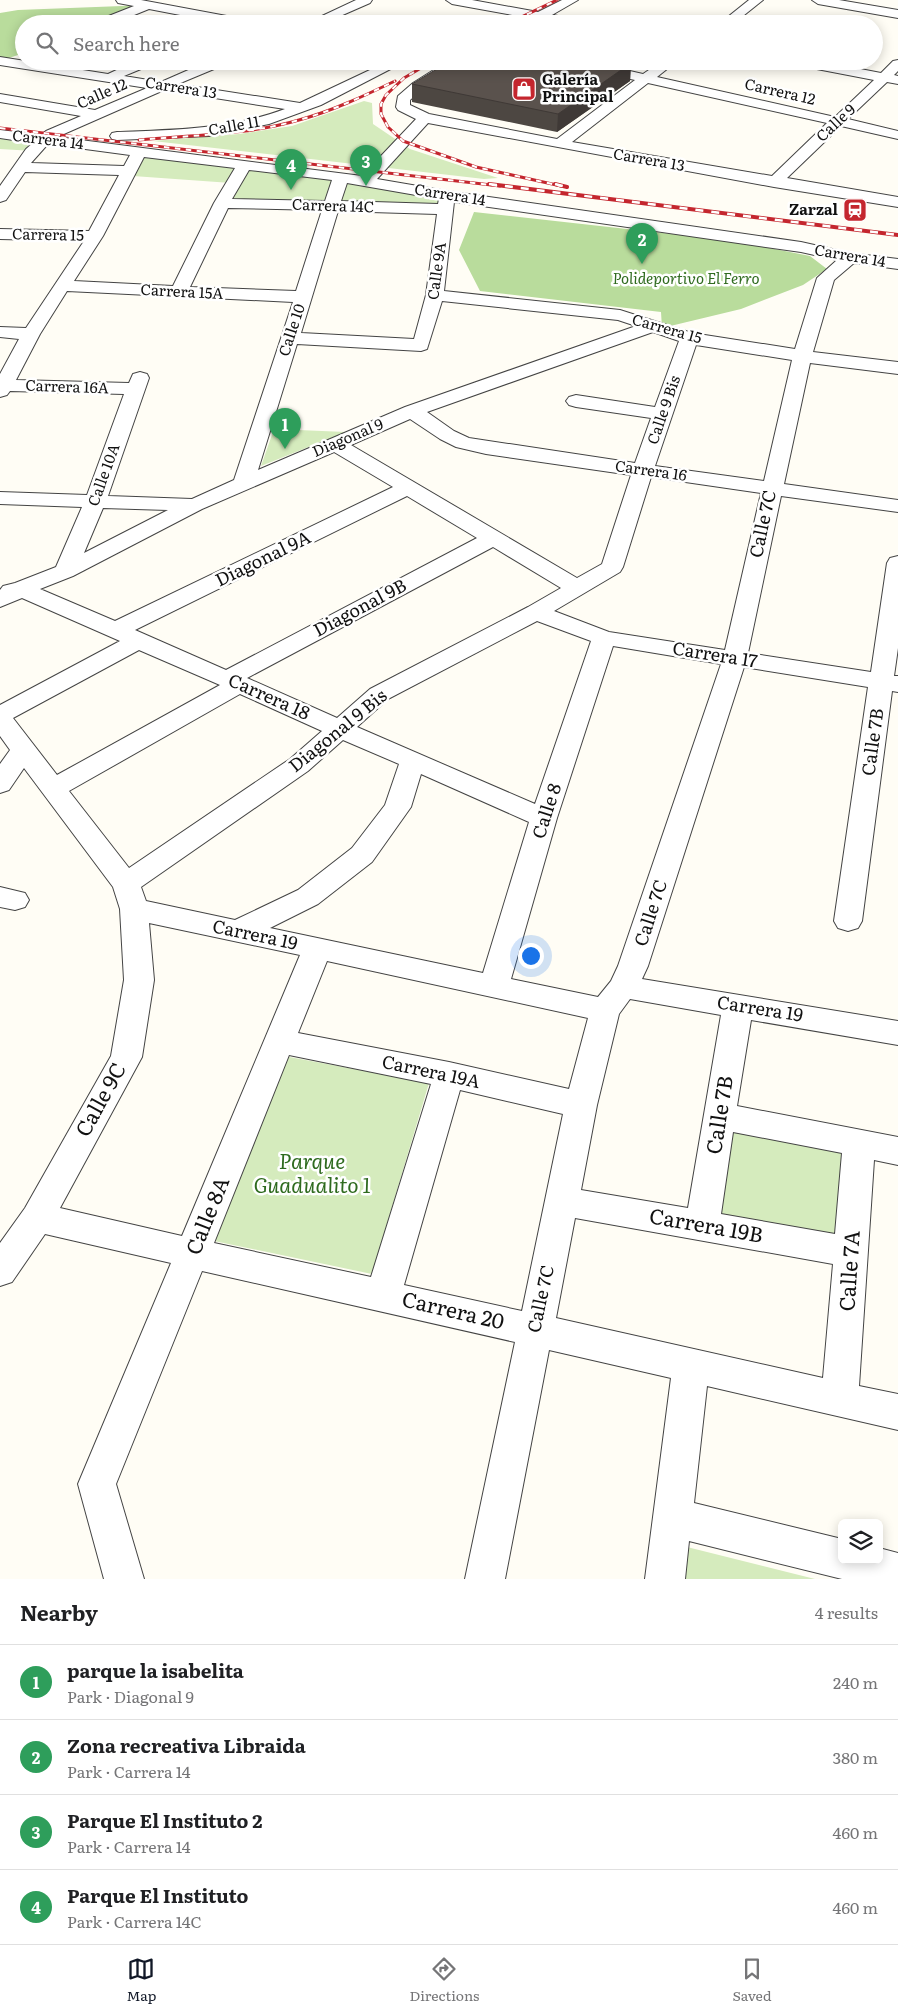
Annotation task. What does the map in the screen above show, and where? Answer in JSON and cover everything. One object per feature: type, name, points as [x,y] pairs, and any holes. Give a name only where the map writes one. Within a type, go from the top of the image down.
[{"type":"street","points":[[122,0],[201,15]]},
{"type":"street","points":[[123,15],[162,0]]},
{"type":"street","points":[[331,15],[366,0]]},
{"type":"street","points":[[452,0],[533,15]]},
{"type":"street","points":[[541,15],[572,0]]},
{"type":"street","points":[[737,15],[757,0]]},
{"type":"street","points":[[818,0],[898,14]]},
{"type":"street","points":[[508,15],[515,12]]},
{"type":"street","points":[[1,61],[15,56]]},
{"type":"street","name":"Carrera 13","points":[[1,61],[15,63]]},
{"type":"street","name":"Calle 9","points":[[774,182],[838,122],[892,79],[898,64]]},
{"type":"street","name":"Carrera 13","points":[[63,70],[302,108]]},
{"type":"street","points":[[111,77],[127,70]]},
{"type":"street","name":"Calle 12","points":[[50,135],[200,70]]},
{"type":"street","name":"Calle 11","points":[[50,135],[115,136],[207,131],[246,125],[302,108],[381,70]]},
{"type":"street","name":"Carrera 13","points":[[444,70],[418,86],[403,99],[404,107],[425,118],[560,144],[898,202]]},
{"type":"street","name":"Carrera 12","points":[[609,70],[898,135]]},
{"type":"street","points":[[560,144],[658,70]]},
{"type":"street","points":[[844,70],[892,79]]},
{"type":"street","points":[[0,98],[95,114]]},
{"type":"street","points":[[366,181],[425,118]]},
{"type":"street","name":"Carrera 14","points":[[0,134],[50,135],[139,152],[341,176],[446,202],[801,247],[850,258],[898,264]]},
{"type":"street","points":[[0,197],[31,152],[50,135]]},
{"type":"street","points":[[16,151],[31,152]]},
{"type":"street","points":[[1,387],[31,334],[95,236],[139,152]]},
{"type":"street","points":[[179,292],[222,203],[244,164]]},
{"type":"street","points":[[20,167],[129,171]]},
{"type":"street","name":"Calle 10","points":[[244,483],[341,176]]},
{"type":"street","name":"Carrera 14C","points":[[222,203],[331,206],[446,202]]},
{"type":"street","name":"Calle 9A","points":[[289,338],[421,345],[435,295],[446,202]]},
{"type":"street","name":"Carrera 15","points":[[0,234],[95,236]]},
{"type":"street","name":"Calle 7C","points":[[485,1579],[581,1105],[605,1010],[622,987],[633,966],[734,658],[802,356],[826,278],[850,258]]},
{"type":"street","name":"Carrera 15A","points":[[62,286],[302,297]]},
{"type":"street","name":"Carrera 15","points":[[435,295],[620,315],[689,338],[802,356],[898,368]]},
{"type":"street","name":"Diagonal 9","points":[[0,600],[11,591],[65,571],[194,505],[412,411],[653,326]]},
{"type":"street","points":[[0,332],[31,334]]},
{"type":"street","name":"Calle 9 Bis","points":[[612,568],[643,470],[689,338]]},
{"type":"street","name":"Carrera 16A","points":[[1,387],[137,383]]},
{"type":"street","name":"Calle 10A","points":[[65,571],[95,502],[137,383]]},
{"type":"street","points":[[576,401],[662,414]]},
{"type":"street","name":"Carrera 16","points":[[412,411],[446,435],[486,448],[898,506]]},
{"type":"street","points":[[335,444],[578,588]]},
{"type":"street","name":"Diagonal 9A","points":[[116,630],[409,488]]},
{"type":"street","points":[[0,498],[194,505]]},
{"type":"street","name":"Diagonal 9B","points":[[53,788],[234,682],[493,538]]},
{"type":"street","name":"Calle 7B","points":[[848,922],[890,683],[898,562]]},
{"type":"street","name":"Diagonal 9 Bis","points":[[130,896],[298,765],[379,694],[536,612],[612,568]]},
{"type":"street","name":"Carrera 18","points":[[11,591],[116,630],[544,818]]},
{"type":"street","name":"Carrera 17","points":[[536,612],[604,638],[890,683]]},
{"type":"street","name":"Calle 8","points":[[494,986],[544,818],[604,638]]},
{"type":"street","points":[[130,896],[0,717],[139,640]]},
{"type":"street","points":[[0,784],[23,750]]},
{"type":"street","points":[[238,931],[308,897],[362,855],[398,807],[412,760]]},
{"type":"street","name":"Carrera 19","points":[[130,896],[238,931],[605,1010]]},
{"type":"street","name":"Calle 9C","points":[[0,1271],[37,1218],[126,1057],[140,980],[130,896]]},
{"type":"street","name":"Calle 8A","points":[[124,1579],[97,1484],[318,948]]},
{"type":"street","name":"Carrera 19","points":[[622,987],[898,1033]]},
{"type":"street","name":"Calle 7B","points":[[702,1225],[738,1005]]},
{"type":"street","name":"Carrera 19A","points":[[280,1042],[449,1075],[581,1105]]},
{"type":"street","points":[[383,1295],[449,1075]]},
{"type":"street","points":[[720,1116],[898,1151]]},
{"type":"street","name":"Calle 7A","points":[[840,1398],[859,1143]]},
{"type":"street","name":"Carrera 19B","points":[[562,1201],[851,1252]]},
{"type":"street","name":"Carrera 20","points":[[37,1218],[898,1412]]},
{"type":"street","points":[[665,1579],[691,1364]]},
{"type":"street","points":[[673,1517],[838,1563]]},
{"type":"street","points":[[841,1564],[898,1573]]},
{"type":"green space","points":[[148,5],[123,15],[15,15],[15,56],[0,61],[0,13],[18,10]]},
{"type":"green space","points":[[364,101],[372,103],[373,124],[410,149],[498,178],[484,179],[153,141],[239,134],[292,126]]},
{"type":"green space","points":[[0,134],[44,140],[34,151],[0,149]]},
{"type":"green space","points":[[145,154],[447,196],[444,209],[225,202],[231,183],[133,176]]},
{"type":"green space","name":"Polideportivo El Ferro","points":[[474,212],[735,241],[810,256],[827,269],[803,285],[741,309],[662,328],[661,312],[480,291],[459,250]]},
{"type":"green space","points":[[274,429],[346,432],[261,466]]},
{"type":"green space","name":"Parque Guadualito 1","points":[[268,1053],[429,1083],[372,1274],[195,1237]]},
{"type":"green space","points":[[730,1125],[842,1144],[837,1247],[720,1225]]},
{"type":"green space","points":[[683,1546],[815,1579],[678,1579]]},
{"type":"building","points":[[435,70],[621,70],[558,114],[412,84]]},
{"type":"railway","points":[[526,15],[557,0]]},
{"type":"railway","points":[[418,70],[404,78],[386,95],[381,104],[381,114],[388,127],[403,141],[476,167],[561,186]]},
{"type":"railway","points":[[139,140],[240,132],[280,125],[336,108],[395,81]]},
{"type":"railway","points":[[0,128],[500,186]]},
{"type":"railway","points":[[489,184],[898,235]]},
{"type":"railway","points":[[555,184],[567,187]]},
{"type":"place","name":"Galería Principal","points":[[524,89]]},
{"type":"place","name":"Parque El Instituto 2","points":[[366,186]]},
{"type":"place","name":"Parque El Instituto","points":[[291,190]]},
{"type":"place","name":"Zarzal","points":[[855,210]]},
{"type":"place","name":"Zona recreativa Libraida","points":[[642,264]]},
{"type":"place","name":"parque la isabelita","points":[[285,449]]}]
